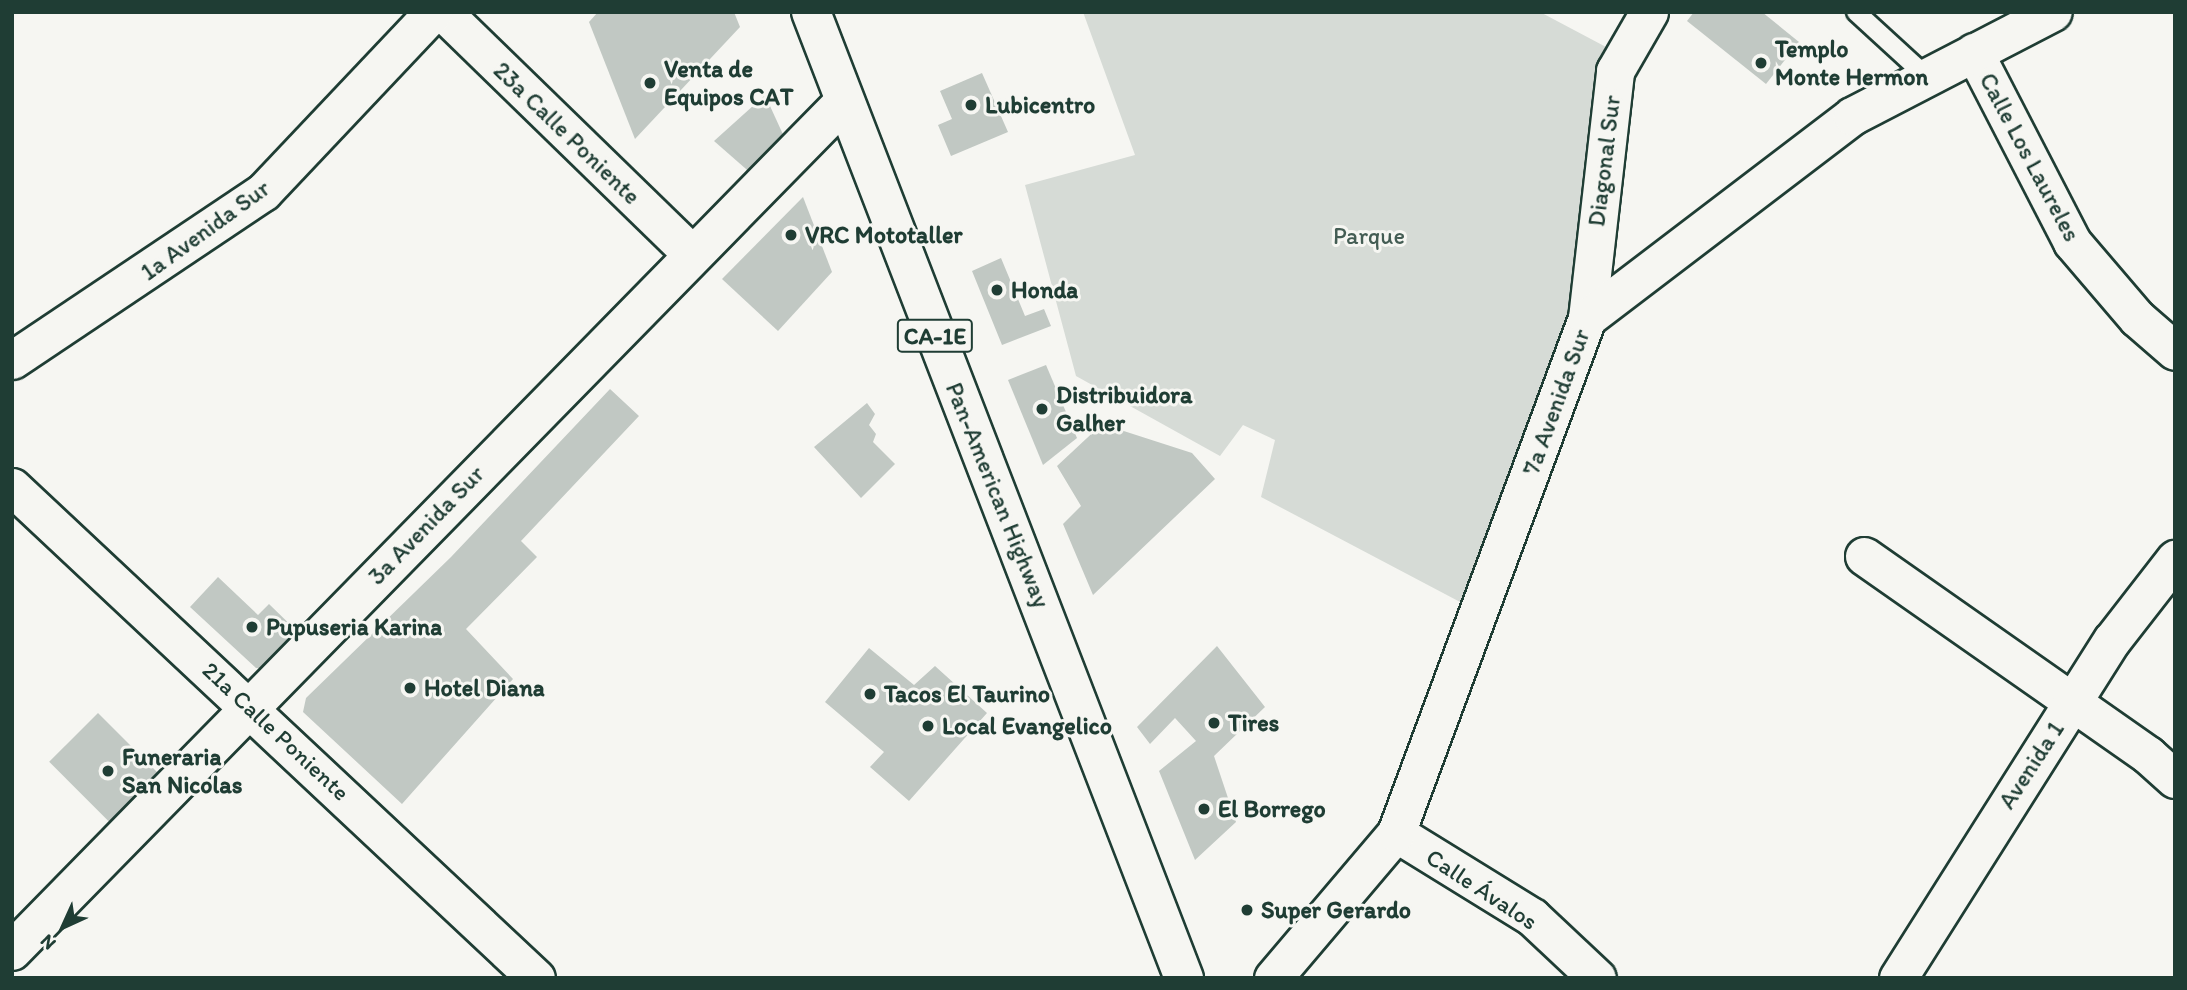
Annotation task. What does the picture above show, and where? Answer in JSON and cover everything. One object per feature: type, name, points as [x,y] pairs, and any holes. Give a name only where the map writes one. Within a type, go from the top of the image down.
[{"type":"main road","name":"Pan-American Highway","points":[[811,12],[843,103],[1184,978]]},
{"type":"main road","name":"3a Avenida Sur","points":[[12,951],[691,253],[843,103]]},
{"type":"street","name":"1a Avenida Sur","points":[[12,360],[263,192],[433,12]]},
{"type":"street","name":"23a Calle Poniente","points":[[443,12],[691,253]]},
{"type":"street","name":"7a Avenida Sur","points":[[1273,978],[1396,833],[1587,318],[1852,116],[2053,12]]},
{"type":"street","name":"Diagonal Sur","points":[[1587,318],[1615,71],[1639,16]]},
{"type":"street","name":"Calle Los Laureles","points":[[1974,52],[2072,242],[2137,318],[2175,351]]},
{"type":"street","name":"21a Calle Poniente","points":[[12,487],[249,706],[536,978]]},
{"type":"street","points":[[1864,556],[2072,702],[2175,779]]},
{"type":"street","name":"Avenida 1","points":[[1898,978],[2072,702],[2175,559]]},
{"type":"street","name":"Calle Ávalos","points":[[1396,833],[1532,917],[1597,978]]},
{"type":"lane","points":[[1856,12],[1927,77]]},
{"type":"green space","name":"Parque","points":[[1083,12],[1540,12],[1623,56],[1587,318],[1462,603],[1261,497],[1275,440],[1243,425],[1220,456],[1076,376],[1025,185],[1135,155]]},
{"type":"building","name":"Venta de Equipos CAT","points":[[598,12],[734,12],[740,27],[635,139],[589,22]]},
{"type":"building","name":"Templo Monte Hermon","points":[[1694,12],[1762,12],[1799,42],[1766,84],[1687,21]]},
{"type":"building","name":"Lubicentro","points":[[982,73],[1008,132],[951,156],[938,125],[952,119],[940,91]]},
{"type":"building","points":[[765,95],[786,141],[754,176],[714,141]]},
{"type":"building","name":"VRC Mototaller","points":[[803,197],[832,272],[778,331],[722,279]]},
{"type":"building","name":"Honda","points":[[1001,258],[1025,316],[1044,309],[1051,326],[1002,345],[972,271]]},
{"type":"building","name":"Distribuidora Galher","points":[[1046,365],[1077,438],[1043,465],[1008,380]]},
{"type":"building","name":"Hotel Diana","points":[[610,389],[639,416],[521,541],[537,557],[466,629],[513,679],[402,804],[303,712],[306,698],[451,557]]},
{"type":"building","points":[[867,403],[875,414],[869,425],[876,434],[873,442],[895,464],[861,498],[814,447]]},
{"type":"building","points":[[1102,424],[1192,453],[1215,479],[1093,595],[1063,524],[1081,506],[1057,466]]},
{"type":"building","name":"Pupuseria Karina","points":[[218,577],[258,615],[269,604],[305,639],[266,669],[256,668],[190,607]]},
{"type":"building","name":"Tires","points":[[1217,646],[1265,707],[1214,756],[1236,822],[1195,860],[1159,771],[1196,741],[1175,718],[1150,744],[1137,727]]},
{"type":"building","name":"Local Evangelico","points":[[869,648],[914,685],[935,666],[987,713],[909,801],[870,767],[884,752],[825,702]]},
{"type":"building","name":"Funeraria San Nicolas","points":[[98,713],[165,780],[116,829],[49,762]]},
{"type":"place","name":"Templo Monte Hermon","points":[[1761,63]]},
{"type":"place","name":"Venta de Equipos CAT","points":[[650,83]]},
{"type":"place","name":"Lubicentro","points":[[971,105]]},
{"type":"place","name":"VRC Mototaller","points":[[791,235]]},
{"type":"place","name":"Honda","points":[[997,290]]},
{"type":"place","name":"Distribuidora Galher","points":[[1042,409]]},
{"type":"place","name":"Pupuseria Karina","points":[[252,627]]},
{"type":"place","name":"Hotel Diana","points":[[410,688]]},
{"type":"place","name":"Tacos El Taurino","points":[[870,694]]},
{"type":"place","name":"Tires","points":[[1214,723]]},
{"type":"place","name":"Local Evangelico","points":[[928,726]]},
{"type":"place","name":"Funeraria San Nicolas","points":[[108,771]]},
{"type":"place","name":"El Borrego","points":[[1204,809]]},
{"type":"place","name":"Super Gerardo","points":[[1247,910]]}]
